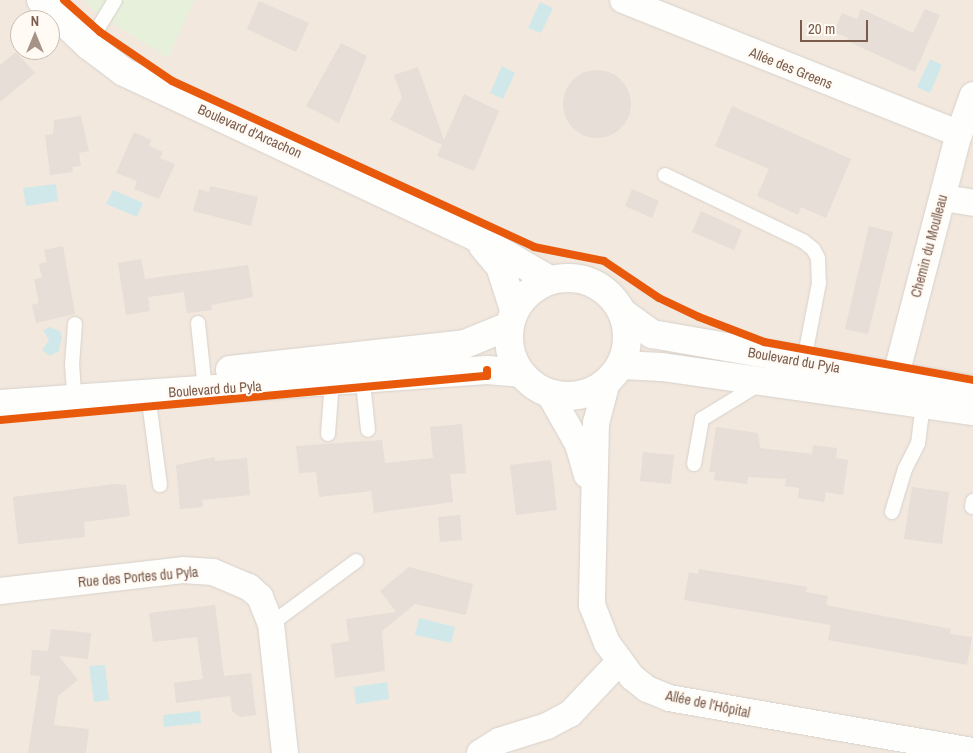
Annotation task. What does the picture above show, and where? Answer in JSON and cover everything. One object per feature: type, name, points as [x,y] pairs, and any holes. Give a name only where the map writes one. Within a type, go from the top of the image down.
[{"type":"main road","name":"Boulevard d'Arcachon","points":[[41,0],[88,45],[124,72],[165,94],[249,129],[476,237],[550,280]]},
{"type":"main road","name":"Boulevard d'Arcachon","points":[[476,237],[500,266],[512,318]]},
{"type":"main road","points":[[567,277],[600,287],[623,313],[628,339],[614,373],[589,393],[568,396],[549,394],[520,374],[509,349],[512,318],[536,286],[550,280],[567,277]]},
{"type":"main road","name":"Boulevard du Pyla","points":[[623,313],[652,334],[801,374],[892,388],[973,390]]},
{"type":"main road","name":"Boulevard du Pyla","points":[[0,404],[148,394],[204,382],[332,381],[362,367],[465,344],[512,318]]},
{"type":"main road","name":"Boulevard du Pyla","points":[[0,404],[74,392],[362,367],[494,370],[520,374]]},
{"type":"main road","name":"Boulevard du Pyla","points":[[614,373],[662,367],[763,381],[801,374]]},
{"type":"main road","name":"Boulevard du Pyla","points":[[892,388],[923,404],[973,411]]},
{"type":"street","name":"Allée des Greens","points":[[623,0],[959,134]]},
{"type":"street","name":"Chemin du Moulleau","points":[[892,388],[959,134],[973,95]]},
{"type":"street","points":[[943,198],[973,203]]},
{"type":"street","name":"Allée de l’Hôpital","points":[[614,373],[596,423],[592,605],[607,643],[620,661],[647,689],[669,698],[973,752]]},
{"type":"street","name":"Allée de l’Hôpital","points":[[549,394],[578,444],[593,501]]},
{"type":"street","name":"Rue des Portes du Pyla","points":[[0,591],[202,570],[224,575],[249,588],[260,596],[271,624],[285,753]]},
{"type":"street","points":[[480,753],[499,742],[546,726],[570,714],[620,661]]},
{"type":"lane","points":[[88,45],[115,0]]},
{"type":"lane","points":[[665,175],[803,241],[812,249],[818,258],[819,282],[801,374]]},
{"type":"lane","points":[[198,322],[204,382]]},
{"type":"lane","points":[[74,392],[72,365],[75,324]]},
{"type":"lane","points":[[362,367],[368,430]]},
{"type":"lane","points":[[328,434],[332,381]]},
{"type":"lane","points":[[694,464],[702,419],[763,381]]},
{"type":"lane","points":[[148,394],[160,485]]},
{"type":"lane","points":[[892,512],[905,469],[918,444],[923,404]]},
{"type":"lane","points":[[271,624],[356,561]]},
{"type":"shaded area","points":[[0,0],[973,0],[973,753],[0,753]]},
{"type":"green space","points":[[85,0],[195,0],[168,58],[95,12]]},
{"type":"water","points":[[540,2],[553,8],[541,33],[528,28]]},
{"type":"water","points":[[930,59],[942,65],[930,93],[917,87]]},
{"type":"water","points":[[502,66],[515,73],[503,99],[490,93]]},
{"type":"water","points":[[56,184],[58,201],[26,206],[23,188]]},
{"type":"water","points":[[113,190],[143,203],[137,217],[106,204]]},
{"type":"water","points":[[50,327],[60,331],[62,337],[59,351],[50,356],[42,350],[49,340],[43,330]]},
{"type":"water","points":[[419,618],[455,627],[451,643],[415,635]]},
{"type":"water","points":[[105,665],[109,700],[94,702],[89,666]]},
{"type":"water","points":[[387,682],[389,699],[356,704],[354,687]]},
{"type":"water","points":[[200,711],[201,723],[164,727],[163,715]]},
{"type":"building","points":[[259,1],[309,23],[296,52],[247,29]]},
{"type":"building","points":[[861,9],[913,33],[925,9],[940,15],[915,72],[847,41],[848,38],[834,32],[842,13],[857,19]]},
{"type":"building","points":[[341,43],[367,56],[339,123],[306,106]]},
{"type":"building","points":[[10,57],[10,60],[23,60],[35,73],[0,102],[0,65]]},
{"type":"building","points":[[418,67],[444,140],[464,94],[499,111],[474,171],[437,156],[442,145],[390,120],[402,97],[394,75]]},
{"type":"building","points":[[597,70],[610,73],[621,80],[628,91],[631,104],[628,117],[621,128],[610,135],[597,138],[584,135],[573,128],[566,117],[563,104],[566,91],[573,80],[584,73]]},
{"type":"building","points":[[732,106],[851,159],[826,218],[801,207],[798,215],[757,196],[769,169],[715,146]]},
{"type":"building","points":[[81,116],[89,151],[79,153],[81,166],[72,167],[73,172],[50,175],[45,135],[53,134],[54,120]]},
{"type":"building","points":[[134,132],[151,140],[149,146],[163,152],[160,158],[175,164],[159,199],[134,189],[137,181],[116,173]]},
{"type":"building","points":[[210,186],[258,197],[251,226],[193,211],[199,189],[209,192]]},
{"type":"building","points":[[632,189],[659,201],[652,218],[625,206]]},
{"type":"building","points":[[701,211],[742,230],[734,250],[692,232]]},
{"type":"building","points":[[869,226],[893,232],[868,334],[845,329]]},
{"type":"building","points":[[63,246],[75,314],[36,323],[32,305],[39,303],[34,279],[42,278],[39,264],[47,262],[44,250]]},
{"type":"building","points":[[141,259],[145,279],[248,265],[253,297],[211,305],[212,310],[187,313],[184,292],[148,297],[150,311],[126,315],[118,263]]},
{"type":"building","points":[[462,424],[466,473],[450,474],[453,502],[374,513],[371,491],[319,497],[316,472],[299,473],[296,446],[382,440],[385,463],[433,458],[430,427]]},
{"type":"building","points":[[716,427],[758,433],[760,448],[812,454],[813,445],[837,448],[836,458],[848,460],[843,495],[826,492],[824,502],[798,498],[799,488],[785,486],[786,479],[748,477],[747,484],[714,480],[715,472],[709,472]]},
{"type":"building","points":[[643,452],[674,455],[671,484],[640,481]]},
{"type":"building","points":[[215,457],[215,461],[247,458],[250,495],[202,500],[203,507],[180,509],[176,465]]},
{"type":"building","points":[[551,460],[557,510],[516,515],[510,465]]},
{"type":"building","points":[[114,484],[126,485],[130,516],[84,522],[85,537],[18,544],[13,497]]},
{"type":"building","points":[[912,487],[949,492],[942,544],[904,539]]},
{"type":"building","points":[[460,515],[462,540],[440,542],[438,517]]},
{"type":"building","points":[[409,567],[473,584],[466,615],[415,604],[382,631],[385,671],[335,678],[331,644],[349,641],[346,619],[396,612],[380,591]]},
{"type":"building","points":[[699,569],[807,587],[806,592],[828,596],[826,605],[951,629],[950,634],[972,637],[967,665],[828,640],[831,625],[684,600],[689,572],[698,574]]},
{"type":"building","points":[[215,605],[224,676],[251,673],[256,715],[240,717],[232,711],[230,696],[176,703],[174,683],[203,679],[197,637],[153,642],[149,613]]},
{"type":"building","points":[[51,629],[91,633],[88,659],[59,656],[78,680],[58,696],[54,725],[89,729],[86,753],[28,753],[40,676],[30,675],[32,650],[48,651]]},
{"type":"cycle path","points":[[64,0],[100,32],[172,81],[534,247],[604,261],[659,298],[699,317],[764,342],[973,380]]},
{"type":"cycle path","points":[[0,420],[487,376],[487,370]]}]
